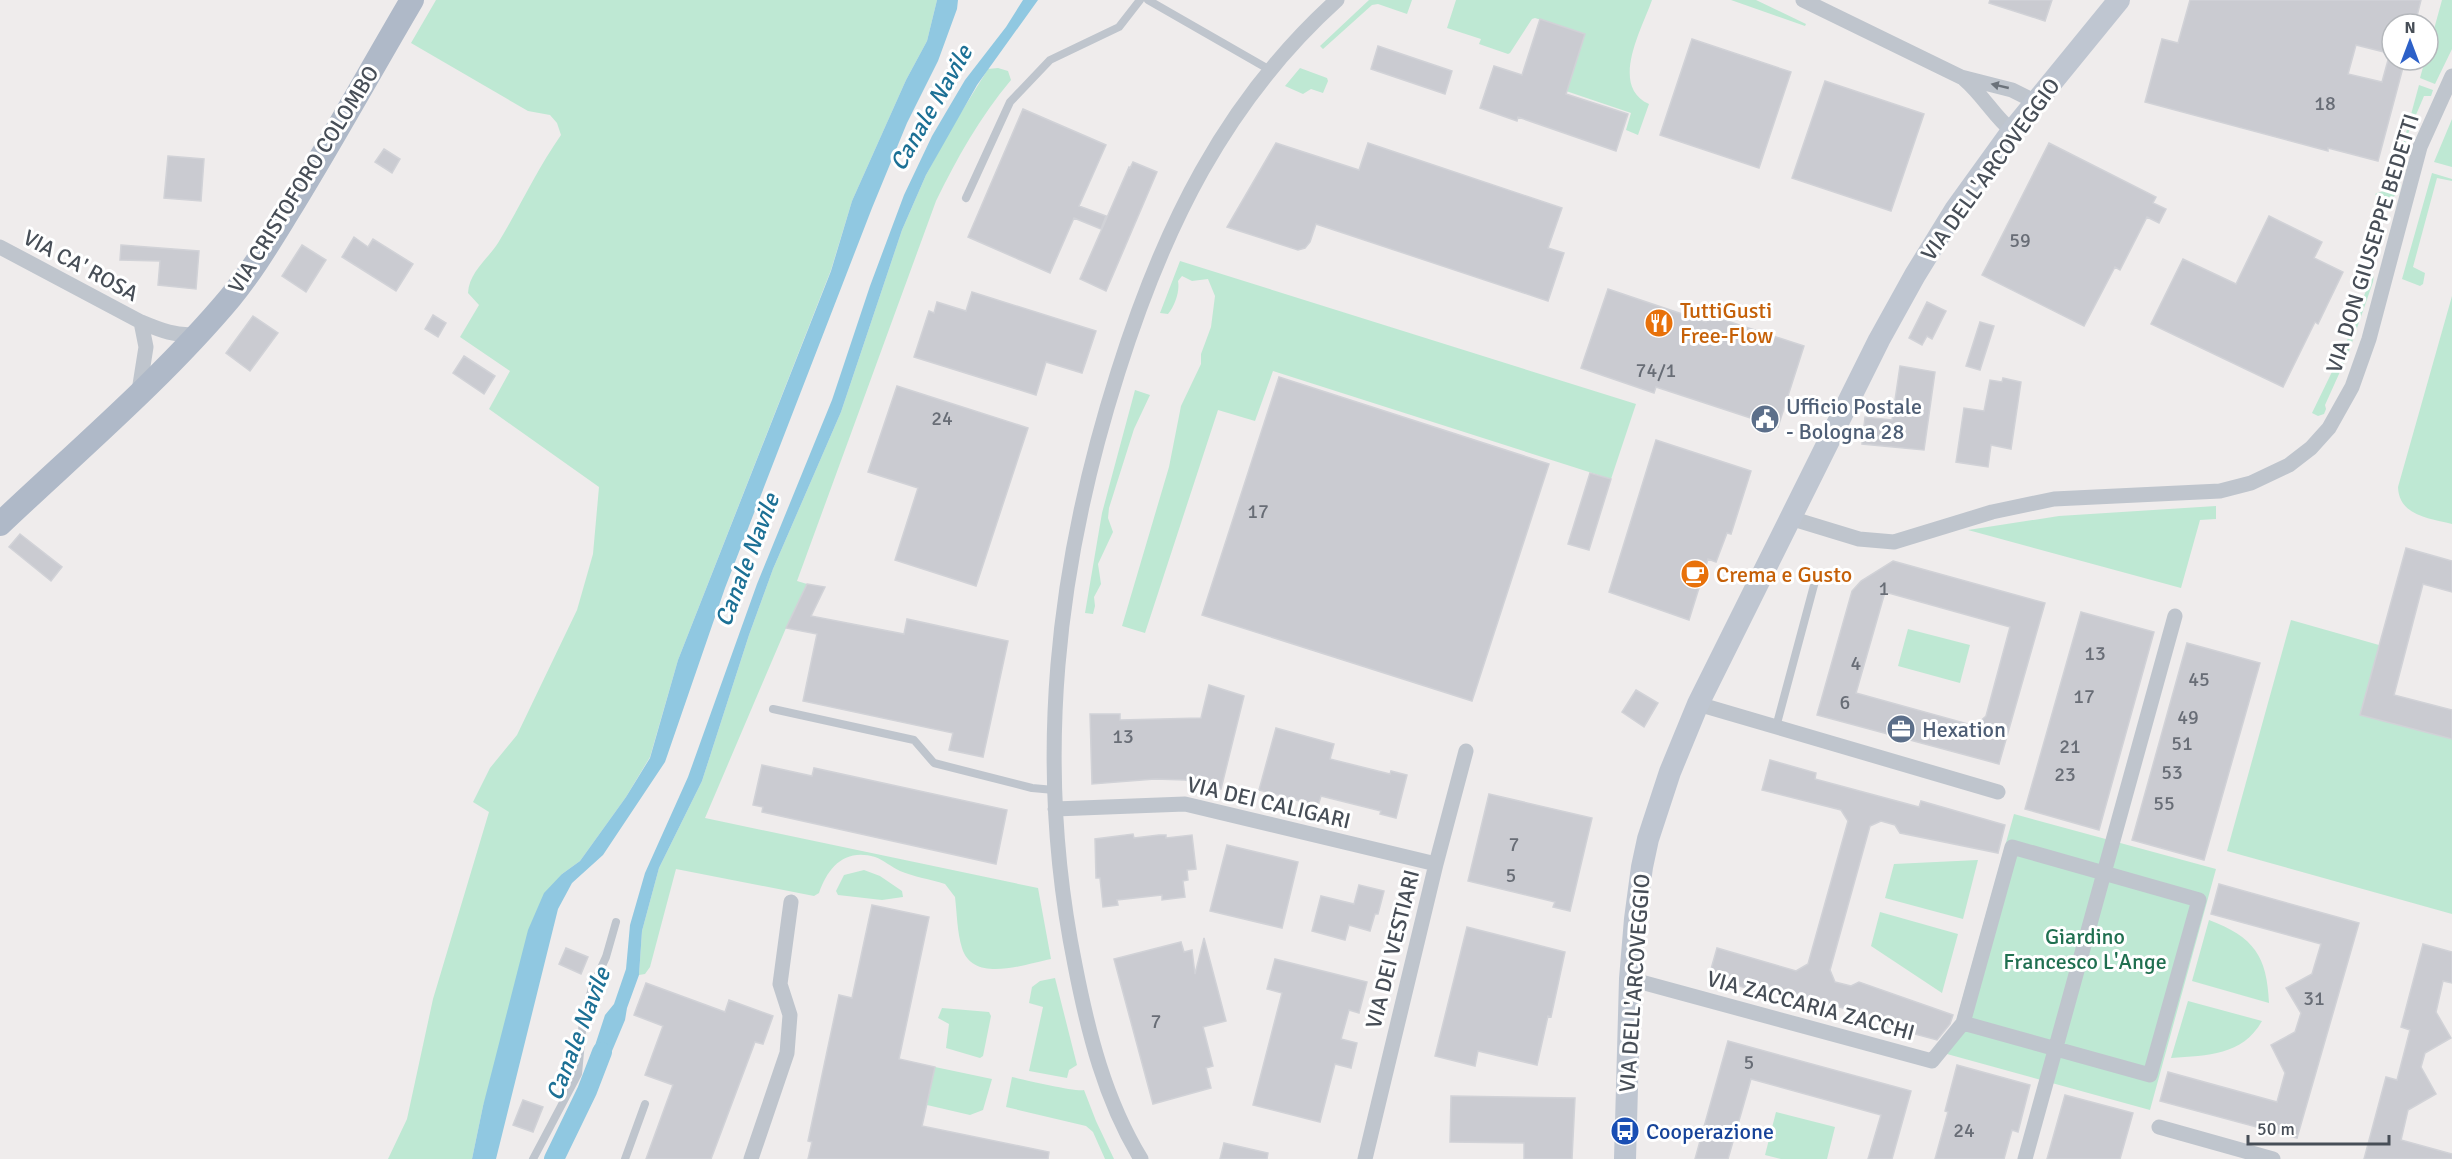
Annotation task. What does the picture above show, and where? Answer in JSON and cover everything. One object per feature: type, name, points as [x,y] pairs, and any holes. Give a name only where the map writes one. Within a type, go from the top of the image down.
[{"type":"main road","name":"VIA CRISTOFORO COLOMBO","points":[[0,524],[138,394],[231,297],[258,260],[325,152],[412,0]]},
{"type":"street","points":[[1141,1159],[1107,1088],[1088,1022],[1073,955],[1064,899],[1054,790],[1056,676],[1066,589],[1085,486],[1107,408],[1137,313],[1171,229],[1197,177],[1224,131],[1270,70],[1337,0]]},
{"type":"street","points":[[1803,0],[1961,77],[2012,90],[2036,102]]},
{"type":"street","name":"VIA DELL'ARCOVEGGIO","points":[[1625,1159],[1630,979],[1642,867],[1648,839],[1670,772],[1698,704],[1880,340],[1915,275],[1955,210],[2012,131],[2119,0]]},
{"type":"street","name":"VIA DON GIUSEPPE BEDETTI","points":[[1790,518],[1859,539],[1894,542],[1992,512],[2044,500],[2220,491],[2251,483],[2289,465],[2322,437],[2336,418],[2352,387],[2369,339],[2422,141],[2452,76]]},
{"type":"street","points":[[1961,77],[1972,86],[1995,116],[2012,131]]},
{"type":"street","name":"VIA CA' ROSA","points":[[0,247],[141,322],[166,332],[186,336],[198,334]]},
{"type":"street","name":"VIA CA' ROSA","points":[[138,394],[143,379],[146,347],[141,322]]},
{"type":"street","points":[[166,332],[174,344],[174,357]]},
{"type":"street","points":[[2025,1159],[2106,874],[2175,616]]},
{"type":"street","points":[[1698,704],[1998,792]]},
{"type":"street","name":"VIA DEI VESTIARI","points":[[1365,1159],[1436,864],[1466,751]]},
{"type":"street","name":"VIA DEI CALIGARI","points":[[1054,809],[1185,804],[1436,864]]},
{"type":"street","points":[[2012,848],[2199,900],[2150,1075],[1963,1023],[2012,848]]},
{"type":"street","points":[[751,1159],[787,1053],[790,1014],[780,984],[791,902]]},
{"type":"street","name":"VIA ZACCARIA ZACCHI","points":[[1630,979],[1932,1061],[1963,1023]]},
{"type":"street","points":[[2158,1127],[2273,1159]]},
{"type":"lane","points":[[966,198],[1010,102],[1050,60],[1119,27],[1140,0]]},
{"type":"lane","points":[[1148,0],[1270,70]]},
{"type":"lane","points":[[1776,727],[1817,574]]},
{"type":"lane","points":[[774,709],[914,740],[934,764],[1032,788],[1054,790]]},
{"type":"lane","points":[[533,1159],[578,1074],[583,1020],[616,922]]},
{"type":"lane","points":[[625,1159],[645,1104]]},
{"type":"green space","points":[[436,0],[937,0],[927,41],[906,80],[852,201],[831,270],[678,660],[650,757],[626,797],[580,861],[562,874],[483,1106],[472,1159],[388,1159],[407,1119],[433,999],[489,812],[473,802],[490,768],[517,735],[577,610],[593,554],[599,487],[489,409],[510,371],[460,337],[479,305],[468,293],[472,279],[498,243],[561,135],[557,123],[550,115],[528,111],[411,43]]},
{"type":"green space","points":[[1369,0],[1412,0],[1407,14],[1378,4],[1372,5],[1323,49],[1320,46]]},
{"type":"green space","points":[[1456,0],[1652,0],[1636,41],[1630,71],[1631,84],[1637,96],[1649,104],[1638,135],[1626,130],[1631,113],[1566,91],[1585,34],[1535,18],[1532,19],[1508,54],[1479,44],[1481,39],[1447,28]]},
{"type":"green space","points":[[1731,0],[1756,0],[1806,24],[1805,26]]},
{"type":"green space","points":[[2442,0],[2452,0],[2452,49],[2435,84],[2420,78],[2422,72],[2440,72],[2439,12]]},
{"type":"green space","points":[[998,68],[1008,71],[1011,80],[989,108],[970,138],[936,201],[797,581],[807,584],[705,818],[1038,888],[1051,959],[1001,969],[977,966],[968,959],[962,948],[955,897],[945,884],[905,873],[875,857],[855,855],[839,862],[833,868],[827,875],[819,893],[814,896],[676,869],[650,967],[645,974],[639,975],[642,931],[659,868],[702,781],[749,635],[773,569],[841,412],[902,230],[926,175],[952,127],[988,69]]},
{"type":"green space","points":[[1300,68],[1327,78],[1323,93],[1311,89],[1303,94],[1285,86]]},
{"type":"green space","points":[[2419,85],[2433,90],[2431,96],[2424,96],[2407,136],[2395,181],[2401,185],[2399,190],[2391,198],[2383,199],[2375,194],[2391,188]]},
{"type":"green space","points":[[2452,119],[2452,167],[2434,162]]},
{"type":"green space","points":[[2432,173],[2452,179],[2452,181],[2437,178],[2413,267],[2425,273],[2423,284],[2420,286],[2402,279]]},
{"type":"green space","points":[[1180,261],[1636,404],[1611,479],[1273,371],[1255,421],[1218,410],[1145,633],[1122,626],[1169,467],[1181,406],[1201,364],[1201,354],[1211,327],[1215,296],[1208,279],[1192,281],[1182,276],[1178,281],[1178,294],[1173,307],[1168,314],[1160,313]]},
{"type":"green space","points":[[2359,263],[2371,270],[2373,282],[2348,354],[2325,405],[2324,414],[2318,416],[2312,413],[2346,343],[2367,288],[2358,266]]},
{"type":"green space","points":[[2452,296],[2452,524],[2409,510],[2400,497],[2398,487]]},
{"type":"green space","points":[[1135,390],[1150,395],[1134,429],[1109,508],[1108,518],[1113,532],[1098,564],[1101,584],[1094,597],[1093,614],[1085,613],[1102,513]]},
{"type":"green space","points":[[2216,506],[2216,519],[2200,520],[2181,588],[1968,530],[2059,516]]},
{"type":"green space","points":[[2291,620],[2379,645],[2361,715],[2452,739],[2452,914],[2227,851]]},
{"type":"green space","points":[[1908,629],[1970,645],[1960,683],[1898,666]]},
{"type":"green space","name":"Giardino Francesco L'Ange","points":[[2014,814],[2216,869],[2150,1110],[1947,1054]]},
{"type":"green space","points":[[1978,860],[1963,919],[1885,898],[1894,864]]},
{"type":"green space","points":[[864,870],[880,876],[902,891],[903,897],[882,900],[838,895],[836,891],[844,875]]},
{"type":"green space","points":[[1880,912],[1958,934],[1942,993],[1871,946]]},
{"type":"green space","points":[[2209,920],[2237,934],[2255,950],[2265,973],[2269,1003],[2192,981]]},
{"type":"green space","points":[[1055,978],[1077,1065],[1069,1070],[1067,1078],[1029,1071],[1043,1007],[1029,1003],[1032,987],[1040,981]]},
{"type":"green space","points":[[2188,1001],[2262,1021],[2254,1033],[2234,1047],[2211,1054],[2171,1058]]},
{"type":"green space","points":[[942,1008],[989,1012],[991,1016],[983,1056],[980,1058],[946,1048],[949,1024],[938,1018]]},
{"type":"green space","points":[[935,1067],[992,1079],[983,1110],[970,1115],[927,1105]]},
{"type":"green space","points":[[1012,1077],[1061,1088],[1084,1090],[1114,1159],[1105,1159],[1093,1132],[1086,1126],[1006,1107]]},
{"type":"green space","points":[[1776,1112],[1835,1127],[1827,1159],[1781,1159],[1765,1155]]},
{"type":"water","points":[[937,0],[958,0],[957,9],[938,61],[907,123],[872,208],[725,588],[665,762],[603,855],[572,883],[558,909],[496,1159],[472,1159],[483,1106],[528,930],[544,893],[562,874],[580,861],[626,797],[650,758],[678,660],[831,271],[852,201],[906,80],[927,41]]},
{"type":"water","points":[[1023,0],[1038,0],[977,85],[926,175],[902,230],[841,412],[773,569],[749,635],[702,781],[659,868],[642,931],[639,975],[625,1020],[599,1082],[586,1073],[605,1015],[614,1004],[626,969],[630,925],[645,873],[688,777],[757,584],[832,400],[870,286],[904,195],[932,136],[965,80],[1006,27]]},
{"type":"building","points":[[1990,0],[2052,0],[2045,21],[1989,3]]},
{"type":"building","points":[[2190,0],[2421,0],[2418,12],[2380,12],[2380,51],[2356,45],[2348,74],[2382,82],[2385,72],[2402,72],[2378,161],[2328,148],[2328,151],[2145,102],[2162,39],[2178,43]]},
{"type":"building","points":[[1540,19],[1585,34],[1566,94],[1628,114],[1616,151],[1518,117],[1517,121],[1480,108],[1494,66],[1522,75]]},
{"type":"building","points":[[1692,39],[1791,72],[1759,168],[1660,135]]},
{"type":"building","points":[[1378,46],[1452,71],[1445,94],[1371,69]]},
{"type":"building","points":[[1825,81],[1924,114],[1891,211],[1792,178]]},
{"type":"building","points":[[1023,109],[1106,145],[1079,206],[1106,216],[1101,229],[1074,218],[1050,273],[968,237]]},
{"type":"building","points":[[1276,143],[1359,170],[1368,143],[1562,208],[1548,248],[1564,253],[1548,301],[1316,224],[1310,242],[1305,248],[1298,250],[1227,227]]},
{"type":"building","points":[[2049,143],[2156,197],[2153,203],[2166,209],[2159,223],[2147,217],[2120,270],[2115,267],[2084,326],[1982,275]]},
{"type":"building","points":[[384,149],[400,159],[392,173],[375,162]]},
{"type":"building","points":[[168,156],[204,159],[201,201],[164,198]]},
{"type":"building","points":[[1133,162],[1157,172],[1106,291],[1080,279]]},
{"type":"building","points":[[2269,216],[2322,242],[2314,258],[2343,272],[2318,324],[2315,322],[2283,387],[2151,324],[2183,259],[2236,284]]},
{"type":"building","points":[[354,237],[368,247],[373,239],[413,264],[396,291],[342,257]]},
{"type":"building","points":[[121,245],[199,251],[196,289],[158,285],[160,261],[120,260]]},
{"type":"building","points":[[302,245],[326,260],[306,292],[282,276]]},
{"type":"building","points":[[1608,289],[1706,322],[1709,315],[1804,346],[1778,427],[1656,387],[1654,393],[1581,368]]},
{"type":"building","points":[[972,292],[1096,331],[1082,373],[1046,362],[1036,395],[914,357],[929,311],[934,313],[937,302],[966,311]]},
{"type":"building","points":[[1927,302],[1946,311],[1932,339],[1927,336],[1922,345],[1909,338]]},
{"type":"building","points":[[433,315],[446,323],[438,337],[425,329]]},
{"type":"building","points":[[253,316],[278,333],[250,371],[226,353]]},
{"type":"building","points":[[1980,322],[1994,326],[1980,370],[1966,366]]},
{"type":"building","points":[[464,356],[495,376],[484,394],[453,373]]},
{"type":"building","points":[[1900,366],[1935,372],[1924,450],[1862,444],[1865,417],[1892,420]]},
{"type":"building","points":[[1279,377],[1549,464],[1472,701],[1202,615]]},
{"type":"building","points":[[2003,378],[2021,382],[2011,449],[1991,445],[1988,467],[1956,462],[1964,408],[1984,411],[1990,380],[2002,382]]},
{"type":"building","points":[[897,386],[1028,428],[976,586],[895,560],[918,488],[868,472]]},
{"type":"building","points":[[1656,440],[1751,471],[1731,534],[1727,533],[1716,562],[1708,559],[1689,620],[1609,592]]},
{"type":"building","points":[[1590,473],[1611,479],[1589,550],[1568,544]]},
{"type":"building","points":[[20,534],[62,567],[51,581],[9,547]]},
{"type":"building","points":[[2406,548],[2452,561],[2452,592],[2423,584],[2394,695],[2452,710],[2452,739],[2360,715]]},
{"type":"building","points":[[1893,561],[2045,603],[1999,764],[1817,715],[1852,591],[1861,581]],"holes":[[[1885,592],[2010,627],[1986,716],[1975,726],[1856,693]]]},
{"type":"building","points":[[807,584],[825,587],[811,616],[904,634],[907,619],[1008,641],[983,757],[949,750],[953,733],[803,701],[817,634],[786,628]]},
{"type":"building","points":[[2081,612],[2154,632],[2099,830],[2025,809]]},
{"type":"building","points":[[2187,643],[2260,663],[2204,860],[2132,840]]},
{"type":"building","points":[[1209,685],[1244,696],[1221,789],[1185,780],[1155,779],[1092,784],[1090,714],[1120,714],[1120,720],[1201,718]]},
{"type":"building","points":[[1636,690],[1658,703],[1644,727],[1622,712]]},
{"type":"building","points":[[1276,728],[1334,744],[1330,759],[1390,774],[1391,771],[1407,775],[1396,818],[1380,814],[1381,811],[1321,796],[1318,806],[1259,790]]},
{"type":"building","points":[[1770,760],[1816,773],[1815,779],[1919,807],[1921,801],[2005,825],[1998,853],[1900,833],[1895,825],[1881,821],[1870,826],[1830,970],[1835,982],[1851,986],[1859,982],[1953,1015],[1950,1024],[1937,1040],[1885,1026],[1887,1020],[1758,985],[1755,991],[1709,976],[1717,948],[1796,971],[1808,964],[1848,821],[1841,810],[1762,790]]},
{"type":"building","points":[[762,765],[812,776],[814,768],[1007,810],[996,864],[762,812],[763,807],[753,805]]},
{"type":"building","points":[[1489,794],[1592,818],[1570,911],[1553,907],[1555,902],[1468,881]]},
{"type":"building","points":[[1133,834],[1134,838],[1192,835],[1196,869],[1187,870],[1188,880],[1183,881],[1185,897],[1162,900],[1162,895],[1117,900],[1118,905],[1103,907],[1100,878],[1096,878],[1095,839]]},
{"type":"building","points":[[1227,845],[1298,862],[1282,928],[1210,911]]},
{"type":"building","points":[[2219,884],[2359,923],[2297,1138],[2160,1101],[2168,1072],[2277,1102],[2285,1073],[2271,1045],[2295,1032],[2301,1013],[2286,988],[2312,974],[2321,944],[2211,914]]},
{"type":"building","points":[[1359,885],[1384,891],[1378,914],[1375,914],[1370,931],[1349,925],[1345,940],[1312,931],[1321,896],[1354,904]]},
{"type":"building","points":[[872,905],[929,917],[899,1059],[935,1067],[922,1126],[1049,1152],[1048,1159],[808,1159],[812,1142],[808,1141],[839,995],[852,998]]},
{"type":"building","points":[[1467,927],[1565,952],[1551,1017],[1548,1016],[1537,1065],[1478,1051],[1475,1066],[1435,1056]]},
{"type":"building","points":[[1204,938],[1226,1021],[1203,1027],[1213,1066],[1206,1068],[1211,1088],[1153,1104],[1114,959],[1181,942],[1184,952],[1192,950],[1195,974]]},
{"type":"building","points":[[2423,944],[2452,952],[2452,983],[2443,981],[2436,1012],[2451,1038],[2425,1053],[2421,1067],[2436,1094],[2408,1110],[2401,1140],[2452,1154],[2452,1159],[2364,1159],[2386,1077],[2397,1080],[2410,1030],[2401,1027]]},
{"type":"building","points":[[566,948],[588,957],[581,974],[559,964]]},
{"type":"building","points":[[1275,959],[1367,982],[1359,1013],[1349,1010],[1341,1039],[1357,1043],[1351,1068],[1335,1064],[1320,1122],[1253,1105],[1282,993],[1267,989]]},
{"type":"building","points":[[646,983],[725,1012],[729,1000],[773,1016],[763,1044],[755,1042],[711,1159],[646,1159],[673,1085],[645,1075],[663,1026],[634,1015]]},
{"type":"building","points":[[1728,1041],[1911,1091],[1892,1159],[1868,1159],[1881,1115],[1751,1079],[1728,1159],[1695,1159]]},
{"type":"building","points":[[1957,1065],[2030,1085],[2018,1132],[2012,1130],[2004,1159],[1935,1159],[1948,1112],[1945,1111]]},
{"type":"building","points":[[2065,1095],[2133,1113],[2120,1159],[2047,1159]]},
{"type":"building","points":[[1451,1096],[1575,1098],[1572,1159],[1524,1159],[1524,1143],[1450,1142]]},
{"type":"building","points":[[523,1100],[543,1107],[533,1132],[513,1125]]},
{"type":"building","points":[[1224,1143],[1268,1153],[1267,1159],[1220,1159]]},
{"type":"waterway","name":"Canale Navile","points":[[554,1159],[587,1091],[602,1052]]},
{"type":"place","name":"TuttiGusti Free-Flow","points":[[1659,323]]},
{"type":"place","name":"Ufficio Postale - Bologna 28","points":[[1765,419]]},
{"type":"place","name":"Crema e Gusto","points":[[1695,574]]},
{"type":"place","name":"Hexation","points":[[1901,729]]},
{"type":"place","name":"Cooperazione","points":[[1625,1131]]}]
